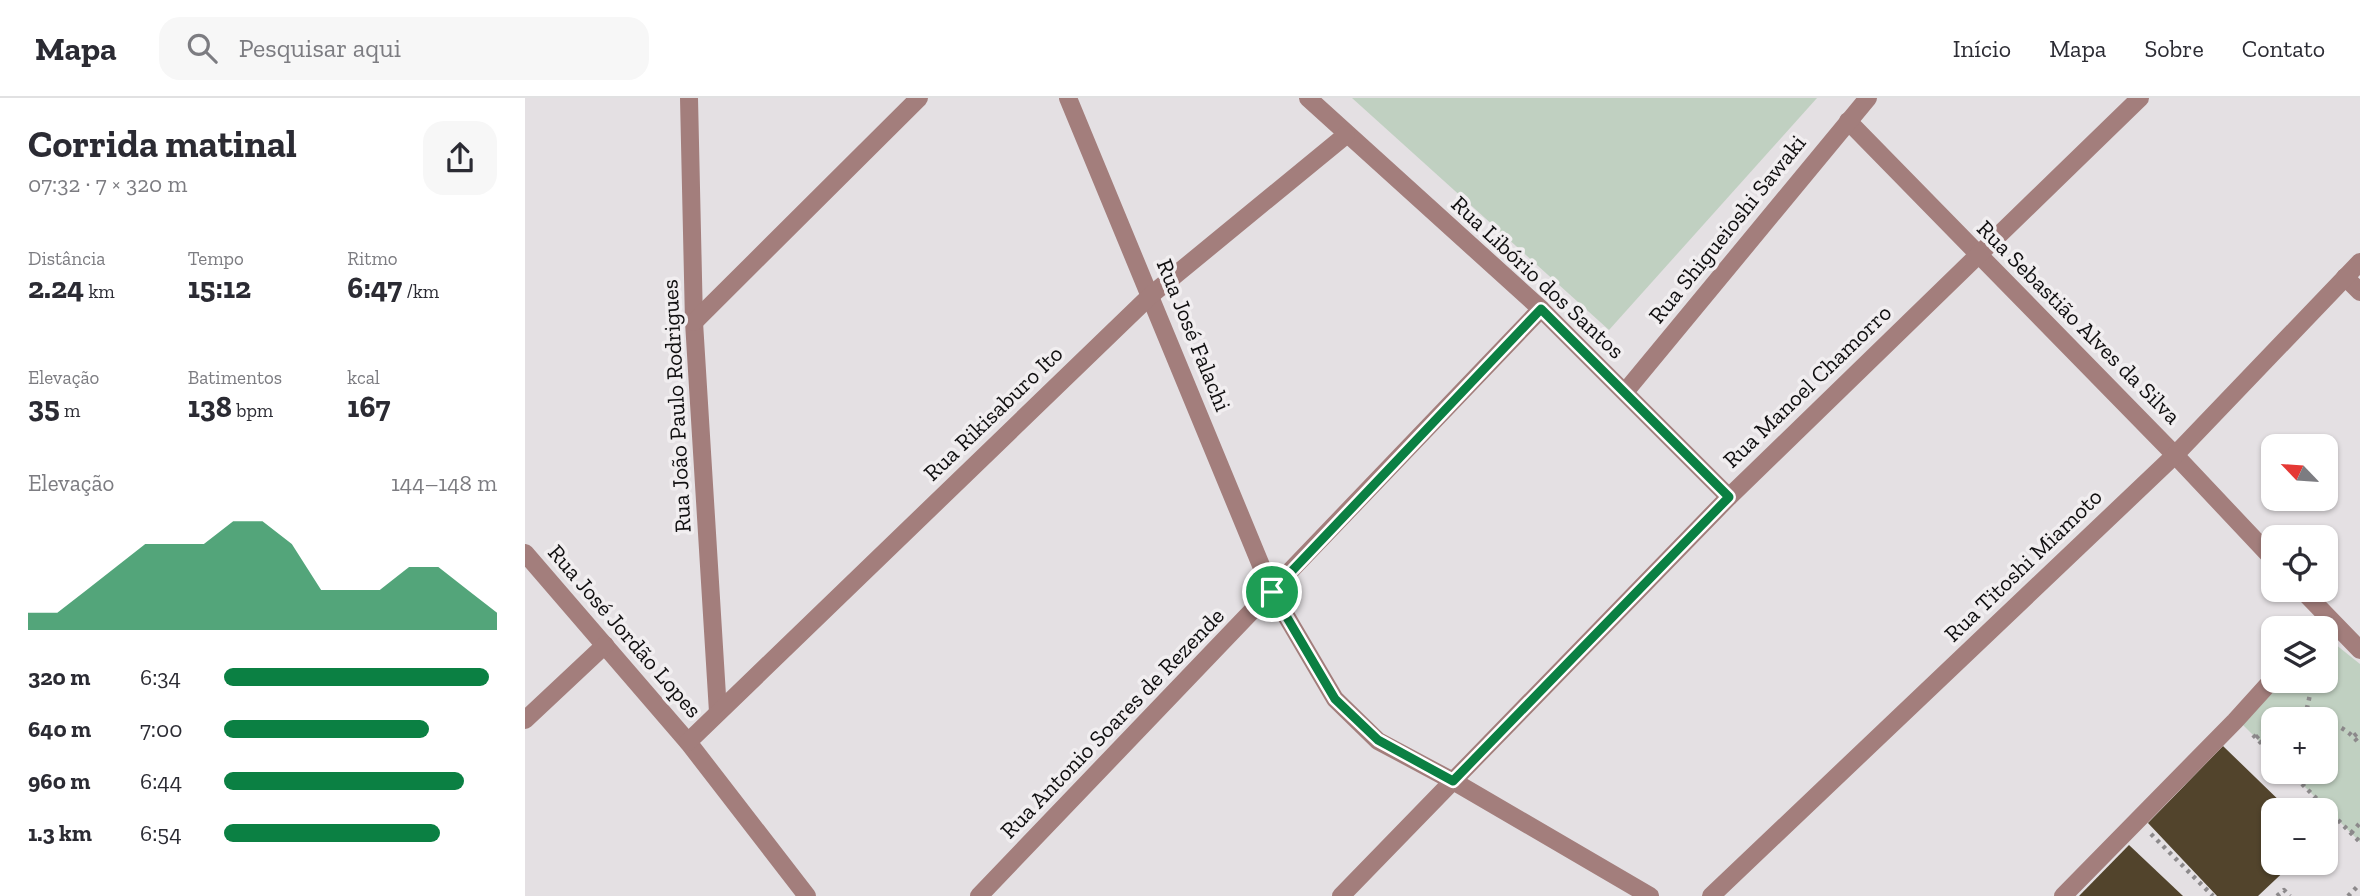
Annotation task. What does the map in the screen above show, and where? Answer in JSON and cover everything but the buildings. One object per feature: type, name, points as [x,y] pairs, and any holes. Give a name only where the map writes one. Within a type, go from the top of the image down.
[{"type":"street","name":"Rua João Paulo Rodrigues","points":[[689,98],[694,322],[718,712]]},
{"type":"street","points":[[694,322],[919,98]]},
{"type":"street","name":"Rua José Falachi","points":[[1068,98],[1272,592],[1335,699],[1378,740],[1650,896]]},
{"type":"street","name":"Rua Libório dos Santos","points":[[1308,98],[1541,309],[1729,497]]},
{"type":"street","name":"Rua Shigueioshi Sawaki","points":[[1625,393],[1868,98]]},
{"type":"street","name":"Rua Manoel Chamorro","points":[[1341,896],[1729,497],[2140,98]]},
{"type":"street","name":"Rua Sebastião Alves da Silva","points":[[1848,121],[2261,546]]},
{"type":"street","name":"Rua Rikisaburo Ito","points":[[688,741],[1151,295],[1346,135]]},
{"type":"street","name":"Rua Titoshi Miamoto","points":[[1711,896],[2175,455],[2360,262]]},
{"type":"street","points":[[2345,276],[2360,292]]},
{"type":"street","name":"Rua Antonio Soares de Rezende","points":[[979,896],[1541,309]]},
{"type":"street","name":"Rua José Jordão Lopes","points":[[525,553],[688,741]]},
{"type":"street","points":[[2338,634],[2360,650]]},
{"type":"street","points":[[525,720],[605,645]]},
{"type":"street","points":[[2063,896],[2261,692]]},
{"type":"street","points":[[688,741],[804,895]]},
{"type":"path","points":[[2338,727],[2354,736],[2360,745]]},
{"type":"path","points":[[2354,736],[2360,731]]},
{"type":"path","points":[[2302,784],[2360,842]]},
{"type":"path","points":[[2139,820],[2213,896]]},
{"type":"path","points":[[2351,833],[2360,823]]},
{"type":"path","points":[[2348,896],[2360,884]]},
{"type":"path","points":[[2277,896],[2284,890],[2290,896]]},
{"type":"green space","points":[[1352,98],[1817,98],[1609,330]]},
{"type":"green space","points":[[2338,646],[2360,664],[2360,842],[2338,820],[2338,798],[2316,798],[2302,784],[2338,784],[2338,707],[2261,707],[2261,743],[2242,724],[2267,693],[2338,693]]},
{"type":"route","points":[[1541,309],[1729,497],[1453,781],[1378,740],[1335,699],[1272,592],[1541,309]]}]
